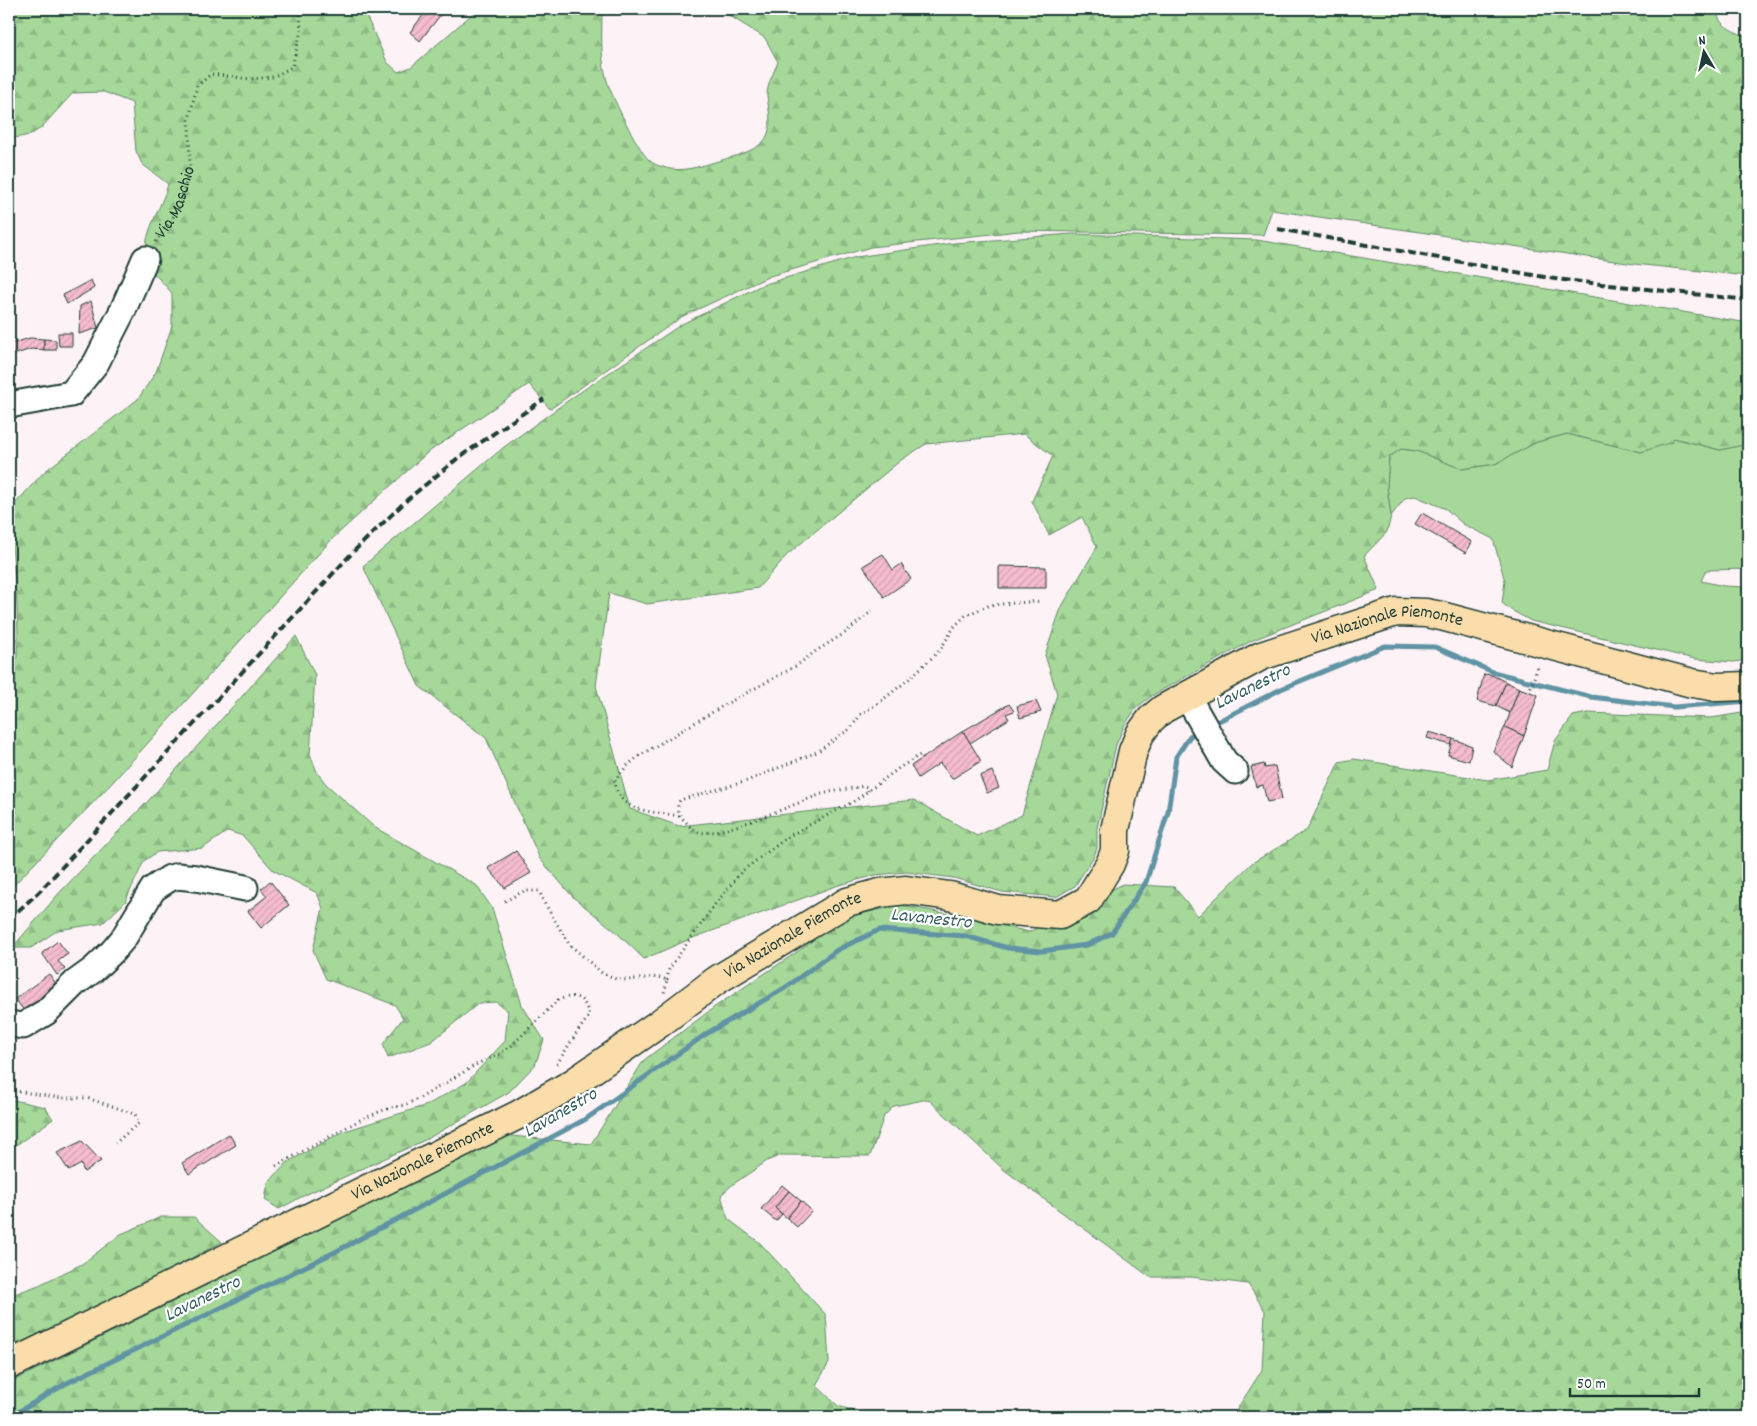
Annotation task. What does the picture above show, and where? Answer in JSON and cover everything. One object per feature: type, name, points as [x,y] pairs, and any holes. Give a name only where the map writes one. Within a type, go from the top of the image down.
[{"type":"main road","name":"Via Nazionale Piemonte","points":[[9,1365],[518,1115],[573,1083],[660,1023],[717,980],[847,902],[880,893],[906,890],[950,896],[998,910],[1060,915],[1088,900],[1110,864],[1115,851],[1115,830],[1133,751],[1140,734],[1151,720],[1163,710],[1189,700],[1261,656],[1396,612],[1419,612],[1441,616],[1692,683],[1717,687],[1748,686]]},
{"type":"street","name":"Via Maschio","points":[[9,405],[30,403],[71,394],[96,363],[123,310],[145,260]]},
{"type":"street","points":[[1189,700],[1226,764],[1235,771]]},
{"type":"street","points":[[9,1024],[23,1026],[46,1012],[75,983],[93,970],[123,939],[153,889],[170,878],[178,876],[196,878],[245,888]]},
{"type":"path","name":"Via Maschio","points":[[145,260],[178,210],[190,168],[189,119],[197,86],[211,74],[250,80],[272,77],[292,67],[302,31],[300,9]]},
{"type":"path","points":[[680,816],[678,805],[680,800],[748,781],[817,752],[851,728],[861,714],[904,683],[940,650],[954,627],[966,615],[990,605],[1042,601]]},
{"type":"path","points":[[868,791],[867,787],[864,786],[830,792],[748,822],[703,833],[697,832],[680,816],[634,808],[626,804],[618,794],[615,780],[639,756],[728,703],[796,666],[845,633],[872,611]]},
{"type":"path","points":[[1530,692],[1546,644]]},
{"type":"path","points":[[660,1023],[660,1007],[669,969],[712,907],[742,871],[789,836],[856,800],[920,755]]},
{"type":"path","points":[[505,901],[524,890],[539,891],[569,944],[602,973],[621,980],[658,977],[667,980]]},
{"type":"path","points":[[276,1166],[360,1120],[422,1097],[479,1063],[500,1054],[511,1046],[558,1000],[574,996],[583,1001],[589,1016],[552,1072]]},
{"type":"path","points":[[9,1090],[62,1098],[87,1098],[134,1114],[139,1124],[115,1143]]},
{"type":"green space","points":[[9,9],[363,9],[387,62],[398,72],[411,67],[478,9],[602,9],[604,68],[608,84],[618,107],[638,145],[649,160],[659,166],[678,170],[734,157],[754,149],[764,141],[769,131],[770,120],[767,91],[778,62],[765,38],[719,9],[1718,9],[1720,20],[1727,28],[1748,37],[1748,276],[1634,264],[1272,210],[1263,235],[1019,231],[871,247],[770,276],[683,316],[550,409],[529,384],[427,453],[333,538],[110,785],[9,890],[9,670],[17,658],[18,636],[10,521],[13,506],[44,472],[138,399],[156,372],[172,326],[172,293],[151,269],[147,259],[146,248],[151,227],[168,184],[142,164],[136,151],[132,103],[104,92],[73,93],[41,128],[30,135],[9,139]]},
{"type":"green space","points":[[1072,234],[1257,240],[1748,323],[1748,444],[1720,450],[1674,438],[1672,442],[1641,452],[1567,434],[1537,442],[1495,464],[1462,469],[1417,451],[1401,449],[1389,457],[1387,487],[1391,516],[1387,532],[1364,556],[1379,590],[1253,640],[1153,695],[1137,707],[1124,726],[1116,745],[1097,828],[1097,848],[1075,886],[1056,897],[1002,892],[954,878],[906,872],[876,875],[839,885],[690,939],[644,959],[615,931],[573,897],[540,859],[486,738],[419,686],[363,566],[504,447],[573,397],[682,324],[762,285],[856,257],[954,243]],"holes":[[[1024,434],[1053,456],[1032,501],[1049,535],[1082,517],[1097,547],[1061,608],[1045,655],[1057,694],[1022,815],[977,836],[914,800],[679,826],[630,809],[596,686],[609,593],[647,604],[758,588],[787,555],[901,460],[926,444]]]},
{"type":"green space","points":[[1567,434],[1641,452],[1674,438],[1720,450],[1748,444],[1748,569],[1706,570],[1701,581],[1724,586],[1748,587],[1748,660],[1734,662],[1695,659],[1531,621],[1502,603],[1505,581],[1493,539],[1463,524],[1446,509],[1415,496],[1405,498],[1391,516],[1387,487],[1389,457],[1401,449],[1417,451],[1462,469],[1495,464],[1537,442]]},
{"type":"green space","points":[[296,636],[315,675],[310,754],[317,772],[326,784],[374,827],[476,885],[492,908],[522,1005],[544,1040],[535,1065],[509,1092],[427,1139],[305,1195],[279,1209],[265,1200],[268,1183],[288,1162],[342,1132],[427,1105],[466,1083],[505,1041],[508,1011],[496,1002],[479,1003],[431,1042],[388,1058],[383,1044],[403,1018],[395,1005],[326,979],[313,950],[323,908],[317,893],[273,870],[243,836],[228,831],[203,848],[157,852],[144,861],[125,902],[103,923],[58,930],[31,948],[12,948],[61,891],[149,800]]},
{"type":"green space","points":[[1748,712],[1748,1417],[1232,1417],[1262,1370],[1265,1311],[1248,1284],[1191,1277],[1150,1277],[1003,1169],[928,1099],[894,1106],[884,1116],[870,1156],[781,1155],[767,1161],[732,1185],[721,1195],[728,1219],[760,1243],[826,1315],[829,1363],[816,1385],[838,1406],[875,1417],[9,1417],[9,1383],[390,1194],[502,1135],[591,1144],[644,1060],[716,1006],[800,950],[842,918],[900,905],[971,918],[1029,932],[1123,884],[1174,887],[1198,916],[1252,863],[1307,830],[1339,762],[1354,759],[1488,780],[1547,770],[1555,741],[1573,716],[1588,713],[1711,718]]},
{"type":"green space","points":[[9,1099],[45,1107],[53,1119],[9,1150]]},
{"type":"green space","points":[[161,1217],[194,1217],[222,1242],[9,1354],[9,1296],[39,1285],[82,1264],[121,1234]]},
{"type":"building","points":[[428,9],[445,9],[420,41],[410,32]]},
{"type":"building","points":[[91,280],[94,288],[67,304],[63,295]]},
{"type":"building","points":[[91,301],[98,328],[79,334],[80,306]]},
{"type":"building","points":[[58,333],[72,333],[72,346],[59,346]]},
{"type":"building","points":[[30,338],[44,339],[44,350],[31,349],[13,355],[10,344]]},
{"type":"building","points":[[44,339],[56,340],[56,350],[44,350]]},
{"type":"building","points":[[1422,513],[1472,542],[1466,553],[1415,524]]},
{"type":"building","points":[[883,554],[893,570],[901,564],[911,579],[884,597],[863,566]]},
{"type":"building","points":[[999,566],[1046,567],[1046,588],[999,588]]},
{"type":"building","points":[[1484,674],[1492,675],[1506,682],[1496,706],[1477,701]]},
{"type":"building","points":[[1506,682],[1519,688],[1510,713],[1496,706]]},
{"type":"building","points":[[1519,688],[1538,695],[1524,736],[1505,727]]},
{"type":"building","points":[[1036,701],[1041,712],[1020,718],[1017,706]]},
{"type":"building","points":[[1009,704],[1014,711],[1006,714],[1009,719],[970,743],[963,731]]},
{"type":"building","points":[[1505,727],[1524,736],[1512,767],[1493,751]]},
{"type":"building","points":[[963,731],[981,761],[952,779],[940,763],[918,778],[911,766]]},
{"type":"building","points":[[1429,732],[1453,739],[1451,745],[1427,738]]},
{"type":"building","points":[[1453,739],[1472,746],[1469,761],[1448,755]]},
{"type":"building","points":[[1264,764],[1265,768],[1275,766],[1282,799],[1267,802],[1263,785],[1256,787],[1251,767]]},
{"type":"building","points":[[992,771],[999,788],[987,793],[980,776]]},
{"type":"building","points":[[516,851],[531,873],[505,888],[488,868]]},
{"type":"building","points":[[270,881],[289,905],[261,928],[248,911],[267,896],[261,889]]},
{"type":"building","points":[[58,941],[68,954],[58,961],[65,969],[57,975],[42,953]]},
{"type":"building","points":[[49,974],[57,985],[25,1012],[15,999]]},
{"type":"building","points":[[229,1134],[236,1145],[189,1174],[182,1163]]},
{"type":"building","points":[[82,1141],[101,1161],[84,1172],[81,1164],[69,1171],[57,1153]]},
{"type":"building","points":[[782,1185],[789,1191],[775,1208],[782,1214],[776,1221],[761,1209]]},
{"type":"building","points":[[789,1191],[801,1201],[787,1218],[775,1208]]},
{"type":"building","points":[[801,1201],[812,1211],[797,1227],[787,1218]]},
{"type":"waterway","name":"Lavanestro","points":[[1211,725],[1281,689],[1385,646],[1435,647],[1493,672],[1591,697],[1674,707],[1748,701]]},
{"type":"waterway","name":"Lavanestro","points":[[10,1417],[65,1384],[335,1252],[586,1119],[706,1034],[785,988],[837,950],[879,930],[965,936],[1008,948],[1042,951],[1087,945],[1112,933],[1146,882],[1168,812],[1176,757],[1190,736],[1199,731]]},
{"type":"railway","points":[[1278,229],[1555,279],[1748,300]]},
{"type":"railway","points":[[9,919],[39,892],[353,552],[408,499],[458,458],[544,399]]}]
